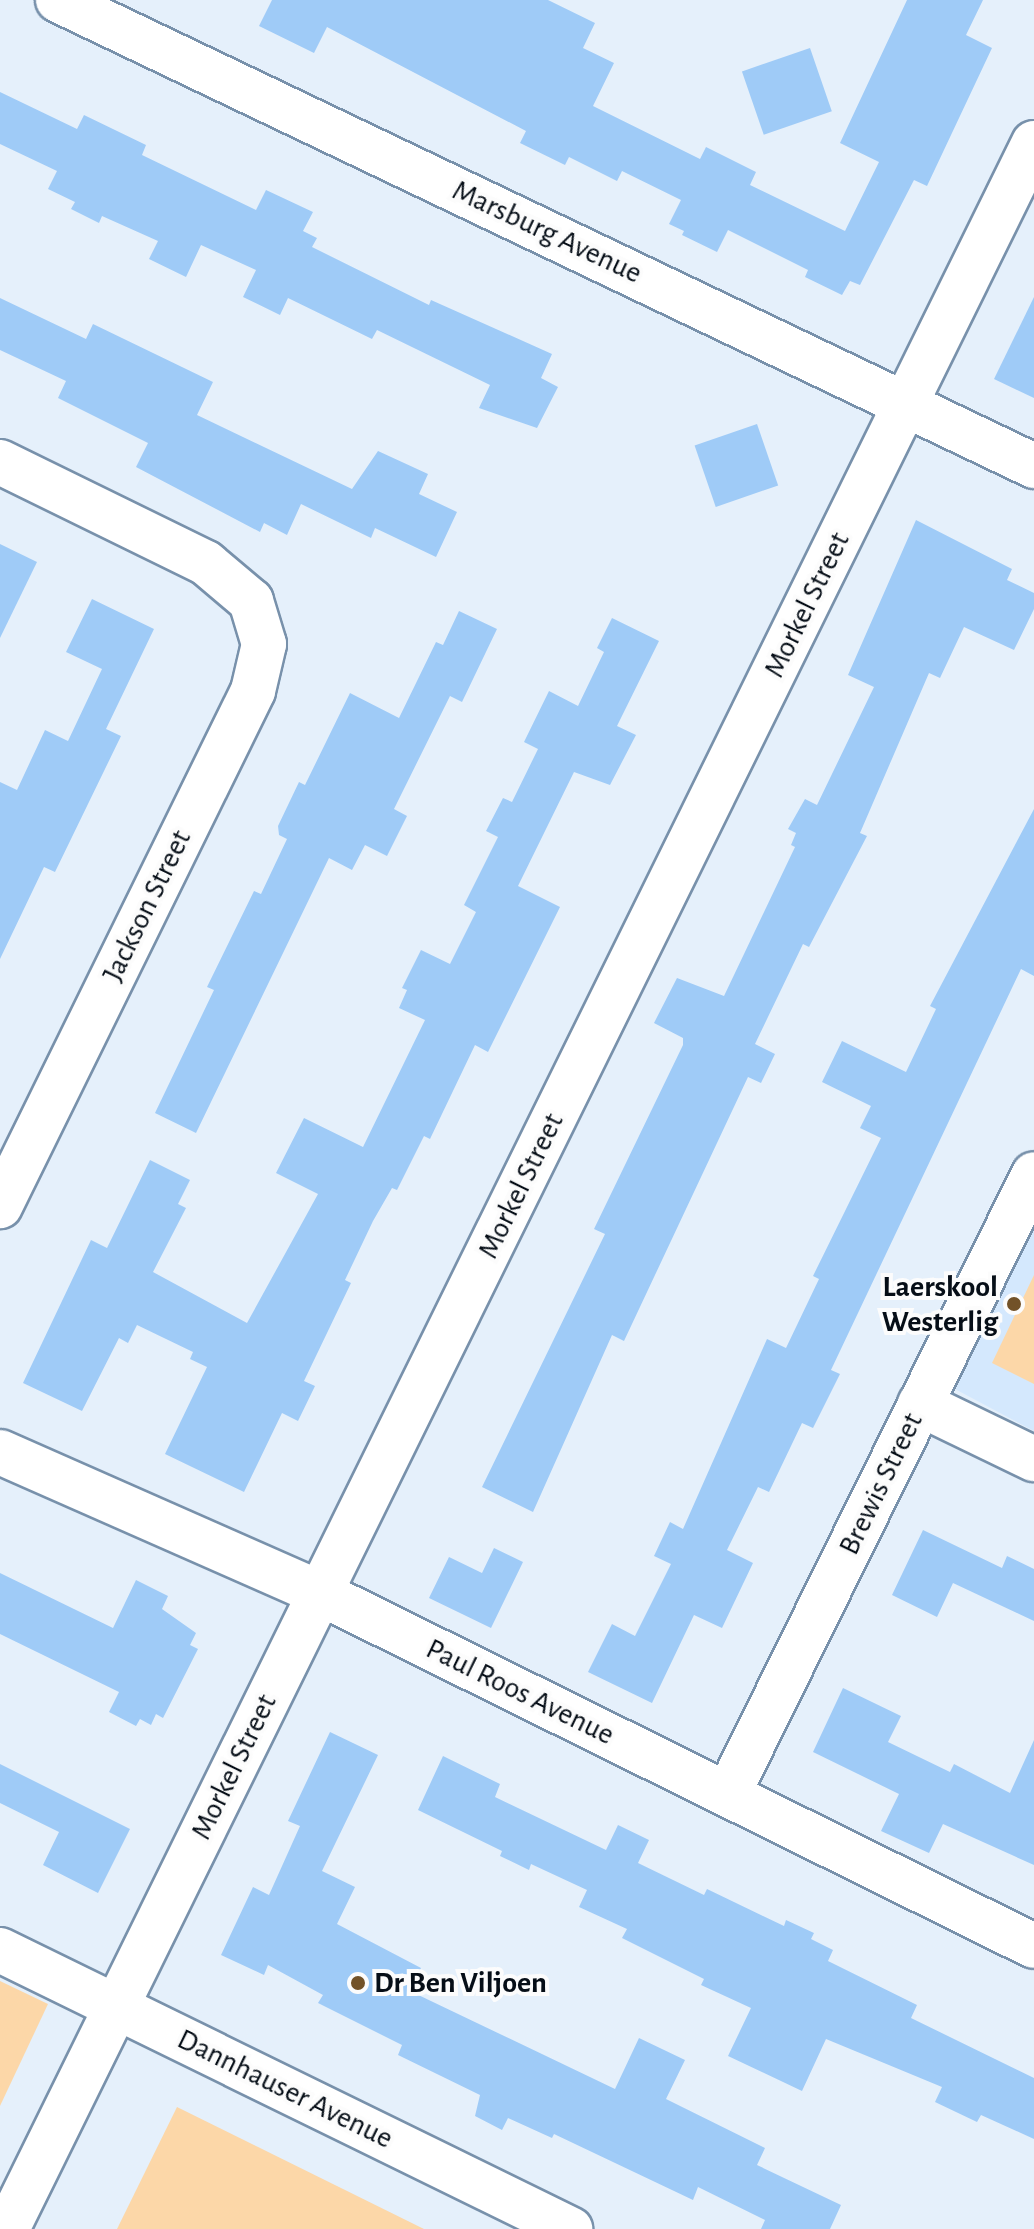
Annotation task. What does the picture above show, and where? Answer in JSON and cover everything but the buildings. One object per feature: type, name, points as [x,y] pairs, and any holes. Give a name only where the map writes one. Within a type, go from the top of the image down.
[{"type":"street","name":"Marsburg Avenue","points":[[58,0],[108,11],[1034,466]]},
{"type":"street","name":"Morkel Street","points":[[7,2229],[1034,143]]},
{"type":"street","name":"Jackson Street","points":[[0,462],[206,563],[251,601],[264,644],[253,691],[0,1206]]},
{"type":"street","name":"Brewis Street","points":[[728,1794],[1034,1174]]},
{"type":"street","points":[[920,1404],[1034,1459]]},
{"type":"street","name":"Paul Roos Avenue","points":[[0,1452],[320,1593],[1034,1946]]},
{"type":"street","name":"Dannhauser Avenue","points":[[0,1950],[570,2229]]},
{"type":"shaded area","name":"Laerskool Westerlig","points":[[1034,1219],[1034,1431],[953,1388]]},
{"type":"shaded area","points":[[1034,1275],[1034,1384],[992,1363]]},
{"type":"shaded area","points":[[0,1981],[48,2004],[0,2106]]},
{"type":"shaded area","points":[[177,2107],[424,2229],[117,2229]]},
{"type":"place","name":"Laerskool Westerlig","points":[[1014,1304]]},
{"type":"place","name":"Dr Ben Viljoen","points":[[358,1983]]}]
